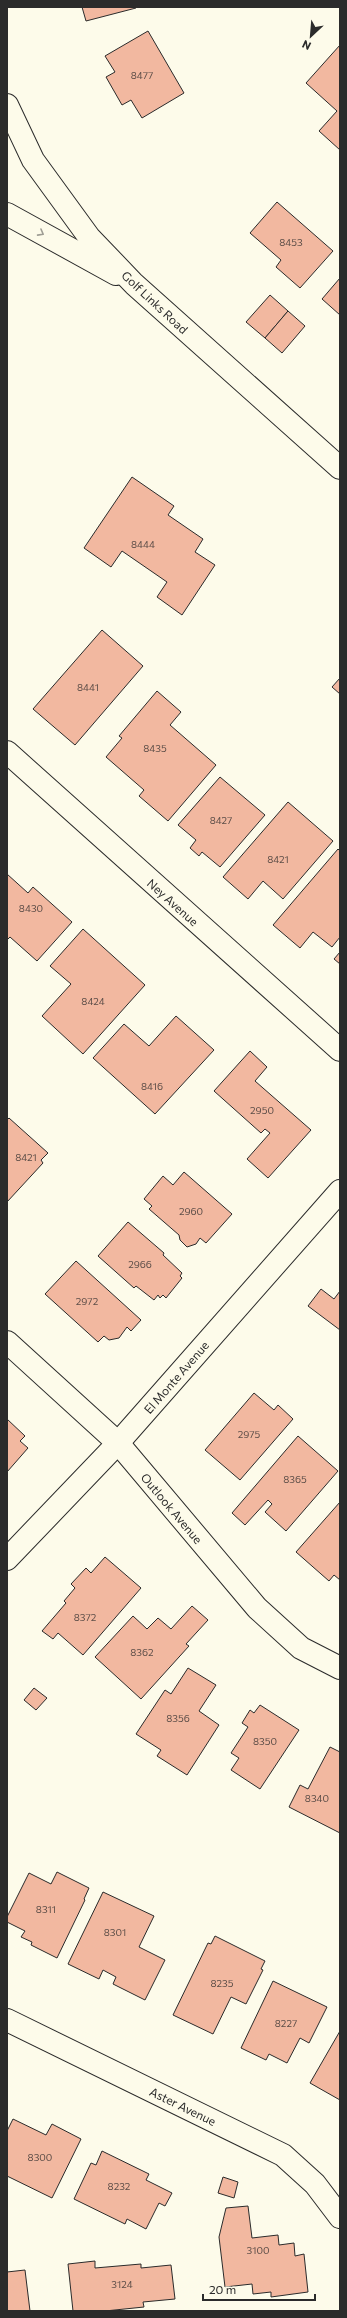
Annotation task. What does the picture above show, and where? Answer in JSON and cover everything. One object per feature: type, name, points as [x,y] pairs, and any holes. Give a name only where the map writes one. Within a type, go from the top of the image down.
[{"type":"street","name":"Golf Links Road","points":[[7,105],[33,160],[60,199],[89,236],[134,284],[340,468]]},
{"type":"street","points":[[7,214],[134,284]]},
{"type":"street","name":"Ney Avenue","points":[[7,752],[340,1050]]},
{"type":"street","name":"El Monte Avenue","points":[[7,1559],[118,1443],[340,1191]]},
{"type":"street","name":"Outlook Avenue","points":[[7,1342],[118,1443],[257,1608],[302,1648],[340,1668]]},
{"type":"street","name":"Aster Avenue","points":[[7,2020],[283,2154],[314,2184],[340,2217]]},
{"type":"building","points":[[82,7],[136,7],[136,8],[86,21]]},
{"type":"building","points":[[148,31],[184,93],[142,118],[131,100],[122,105],[106,77],[115,72],[105,56]]},
{"type":"building","points":[[340,45],[340,150],[319,131],[337,111],[306,83]]},
{"type":"building","points":[[277,202],[333,251],[300,288],[276,267],[281,260],[250,233]]},
{"type":"building","points":[[340,278],[340,315],[322,299]]},
{"type":"building","points":[[270,295],[288,311],[265,338],[246,322]]},
{"type":"building","points":[[288,311],[305,326],[282,353],[265,338]]},
{"type":"building","points":[[132,477],[174,506],[168,515],[203,539],[195,552],[215,565],[182,615],[157,597],[167,582],[122,551],[111,567],[84,548]]},
{"type":"building","points":[[102,630],[143,666],[75,745],[33,709]]},
{"type":"building","points":[[340,678],[340,694],[332,687]]},
{"type":"building","points":[[157,691],[181,712],[170,725],[216,765],[168,821],[139,796],[144,790],[106,757],[122,738],[119,736]]},
{"type":"building","points":[[220,777],[265,815],[220,867],[202,852],[199,856],[190,848],[196,840],[178,825]]},
{"type":"building","points":[[288,802],[333,841],[283,899],[263,881],[248,899],[223,877]]},
{"type":"building","points":[[338,849],[340,851],[340,937],[332,947],[313,932],[300,948],[273,925]]},
{"type":"building","points":[[7,874],[28,893],[33,887],[72,922],[37,961],[10,937],[7,940]]},
{"type":"building","points":[[83,929],[145,985],[83,1054],[42,1016],[71,984],[50,966]]},
{"type":"building","points":[[340,952],[340,964],[334,959]]},
{"type":"building","points":[[176,1016],[214,1050],[155,1114],[93,1058],[124,1024],[149,1046]]},
{"type":"building","points":[[250,1051],[267,1067],[255,1081],[311,1130],[268,1178],[247,1159],[270,1133],[265,1129],[261,1133],[214,1091]]},
{"type":"building","points":[[9,1118],[48,1153],[41,1160],[43,1163],[7,1202],[7,1120]]},
{"type":"building","points":[[184,1172],[232,1214],[206,1243],[200,1238],[196,1244],[187,1247],[180,1240],[179,1235],[149,1209],[152,1206],[144,1199],[163,1176],[173,1185]]},
{"type":"building","points":[[128,1222],[164,1253],[163,1255],[182,1273],[180,1276],[182,1278],[166,1298],[163,1295],[160,1298],[158,1295],[154,1300],[136,1286],[134,1288],[98,1256]]},
{"type":"building","points":[[76,1261],[141,1320],[131,1331],[127,1327],[119,1338],[109,1340],[104,1336],[98,1342],[45,1294]]},
{"type":"building","points":[[321,1289],[334,1299],[340,1291],[340,1330],[308,1306]]},
{"type":"building","points":[[254,1393],[274,1410],[278,1405],[293,1419],[240,1480],[205,1450]]},
{"type":"building","points":[[7,1419],[25,1436],[20,1441],[28,1448],[7,1472]]},
{"type":"building","points":[[298,1436],[338,1471],[286,1531],[265,1512],[272,1504],[268,1500],[245,1525],[232,1513]]},
{"type":"building","points":[[340,1502],[340,1580],[334,1575],[329,1581],[296,1552]]},
{"type":"building","points":[[105,1557],[141,1588],[83,1655],[58,1633],[53,1639],[42,1631],[66,1603],[64,1601],[75,1588],[71,1584],[86,1568],[91,1573]]},
{"type":"building","points":[[192,1606],[208,1620],[186,1644],[189,1646],[141,1699],[95,1657],[133,1616],[147,1629],[158,1618],[171,1629]]},
{"type":"building","points":[[188,1668],[216,1685],[199,1711],[219,1725],[187,1775],[157,1756],[161,1750],[136,1734],[165,1690],[171,1694]]},
{"type":"building","points":[[34,1688],[47,1698],[36,1710],[24,1700]]},
{"type":"building","points":[[260,1705],[299,1730],[260,1789],[231,1770],[239,1758],[231,1753],[248,1727],[242,1723],[250,1710],[254,1713]]},
{"type":"building","points":[[330,1747],[340,1752],[340,1833],[289,1807],[300,1785],[308,1789]]},
{"type":"building","points":[[57,1872],[89,1888],[84,1899],[85,1900],[57,1958],[31,1945],[32,1942],[21,1937],[25,1931],[7,1922],[7,1917],[29,1873],[51,1884]]},
{"type":"building","points":[[103,1892],[154,1916],[139,1947],[165,1960],[145,2000],[113,1984],[116,1977],[103,1970],[99,1979],[68,1964]]},
{"type":"building","points":[[215,1936],[265,1961],[261,1969],[263,1970],[246,2004],[231,1997],[213,2034],[173,2015],[208,1943],[211,1944]]},
{"type":"building","points":[[273,1981],[327,2007],[309,2043],[300,2038],[287,2063],[269,2054],[266,2060],[241,2048]]},
{"type":"building","points":[[340,2031],[340,2100],[310,2083]]},
{"type":"building","points":[[13,2119],[46,2135],[52,2124],[81,2139],[52,2198],[7,2176],[7,2131]]},
{"type":"building","points":[[102,2151],[149,2174],[146,2180],[172,2193],[165,2206],[159,2203],[146,2229],[127,2219],[125,2224],[74,2199],[91,2163],[96,2165]]},
{"type":"building","points":[[223,2177],[238,2182],[234,2198],[218,2193]]},
{"type":"building","points":[[248,2206],[252,2238],[278,2235],[279,2245],[294,2243],[295,2256],[304,2254],[308,2292],[271,2297],[271,2292],[253,2294],[252,2284],[225,2287],[219,2237],[226,2208]]},
{"type":"building","points":[[95,2261],[95,2268],[141,2264],[141,2268],[171,2265],[175,2299],[143,2302],[144,2307],[105,2311],[73,2311],[68,2264]]},
{"type":"building","points":[[25,2270],[30,2311],[7,2311],[7,2272]]}]
